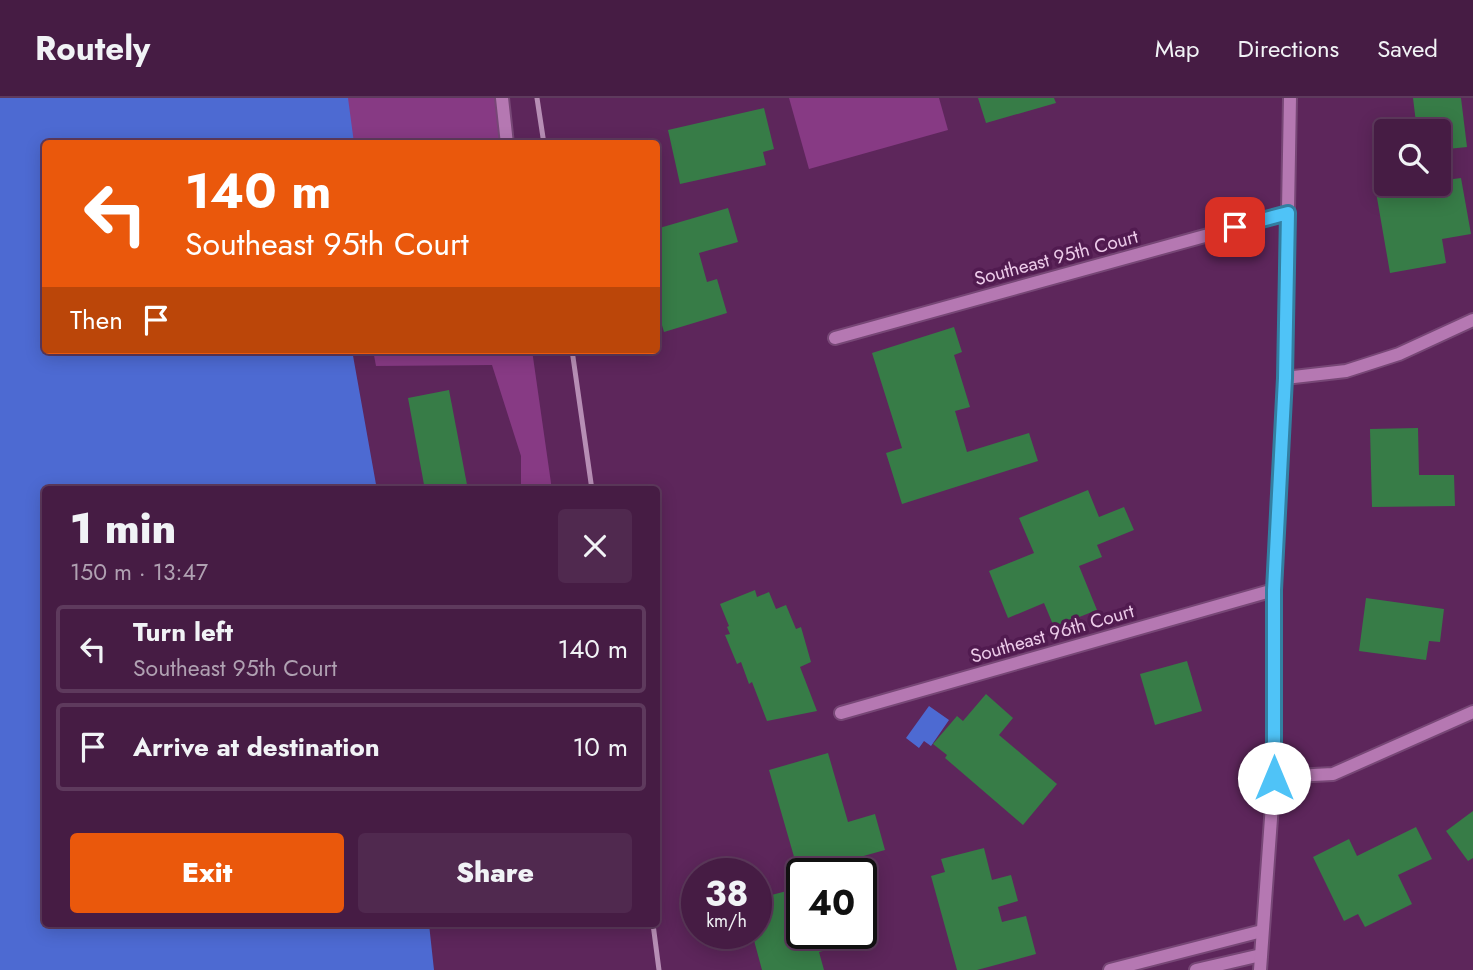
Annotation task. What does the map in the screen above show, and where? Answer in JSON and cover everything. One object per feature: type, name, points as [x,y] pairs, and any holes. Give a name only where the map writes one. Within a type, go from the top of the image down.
[{"type":"street","points":[[502,98],[507,140]]},
{"type":"street","points":[[1260,970],[1274,778],[1274,590],[1285,378],[1290,98]]},
{"type":"street","name":"Southeast 95th Court","points":[[835,338],[1288,213]]},
{"type":"street","points":[[1285,378],[1346,370],[1399,354],[1473,320]]},
{"type":"street","name":"Southeast 96th Court","points":[[841,713],[1274,590]]},
{"type":"street","points":[[1274,778],[1334,774],[1473,712]]},
{"type":"street","points":[[1110,970],[1262,931]]},
{"type":"street","points":[[1196,970],[1261,955]]},
{"type":"shaded area","points":[[334,98],[496,98],[503,140],[341,140]]},
{"type":"shaded area","points":[[789,98],[939,98],[948,130],[809,169]]},
{"type":"shaded area","points":[[374,354],[533,354],[551,486],[521,486],[521,456],[492,365],[376,366]]},
{"type":"water","points":[[0,98],[348,98],[354,140],[42,140],[42,354],[353,354],[376,486],[42,486],[42,927],[429,927],[434,970],[0,970]]},
{"type":"water","points":[[929,706],[949,720],[931,746],[924,741],[919,748],[906,738]]},
{"type":"building","points":[[978,98],[1054,98],[1056,103],[986,123]]},
{"type":"building","points":[[1413,98],[1461,98],[1467,147],[1451,149],[1451,119],[1416,119]]},
{"type":"building","points":[[764,108],[774,149],[763,152],[766,165],[680,184],[668,130]]},
{"type":"building","points":[[1461,178],[1471,234],[1442,239],[1446,263],[1390,273],[1377,196],[1451,196],[1451,179]]},
{"type":"building","points":[[728,208],[738,242],[699,253],[707,282],[717,279],[727,313],[664,332],[660,318],[660,228]]},
{"type":"building","points":[[954,327],[962,352],[954,355],[970,407],[955,411],[967,452],[1029,433],[1038,461],[902,504],[886,453],[902,448],[872,353]]},
{"type":"building","points":[[449,390],[467,486],[424,486],[408,398]]},
{"type":"building","points":[[1418,428],[1419,475],[1454,475],[1455,506],[1372,507],[1370,429]]},
{"type":"building","points":[[1088,490],[1099,517],[1124,507],[1134,530],[1097,545],[1102,557],[1079,566],[1097,610],[1054,627],[1044,603],[1008,618],[989,571],[1034,553],[1019,518]]},
{"type":"building","points":[[755,590],[757,597],[769,592],[776,609],[786,605],[796,629],[801,627],[811,662],[800,667],[817,711],[767,721],[752,682],[749,684],[741,662],[737,664],[725,635],[730,634],[727,627],[729,626],[720,604]]},
{"type":"building","points":[[1366,598],[1444,609],[1440,642],[1429,641],[1426,660],[1359,651]]},
{"type":"building","points":[[1187,661],[1202,711],[1155,725],[1140,674]]},
{"type":"building","points":[[986,694],[1013,718],[999,735],[1057,784],[1023,825],[945,758],[947,755],[933,744],[957,716],[963,721]]},
{"type":"building","points":[[828,753],[848,822],[875,814],[885,850],[856,858],[794,858],[769,770]]},
{"type":"building","points":[[1473,811],[1473,858],[1468,861],[1446,831]]},
{"type":"building","points":[[1416,827],[1432,859],[1398,875],[1412,904],[1365,927],[1358,914],[1344,921],[1313,857],[1349,839],[1357,856]]},
{"type":"building","points":[[984,848],[992,880],[1011,875],[1018,901],[998,907],[1002,922],[1026,916],[1036,954],[977,970],[957,970],[931,876],[945,872],[941,859]]},
{"type":"building","points":[[786,891],[786,949],[830,949],[819,952],[824,970],[762,970],[756,949],[772,949],[772,895]]},
{"type":"railway","points":[[537,98],[543,140]]},
{"type":"railway","points":[[573,354],[591,486]]},
{"type":"railway","points":[[653,927],[659,970]]},
{"type":"route","points":[[1235,227],[1288,213],[1285,378],[1274,590],[1274,778]]}]
